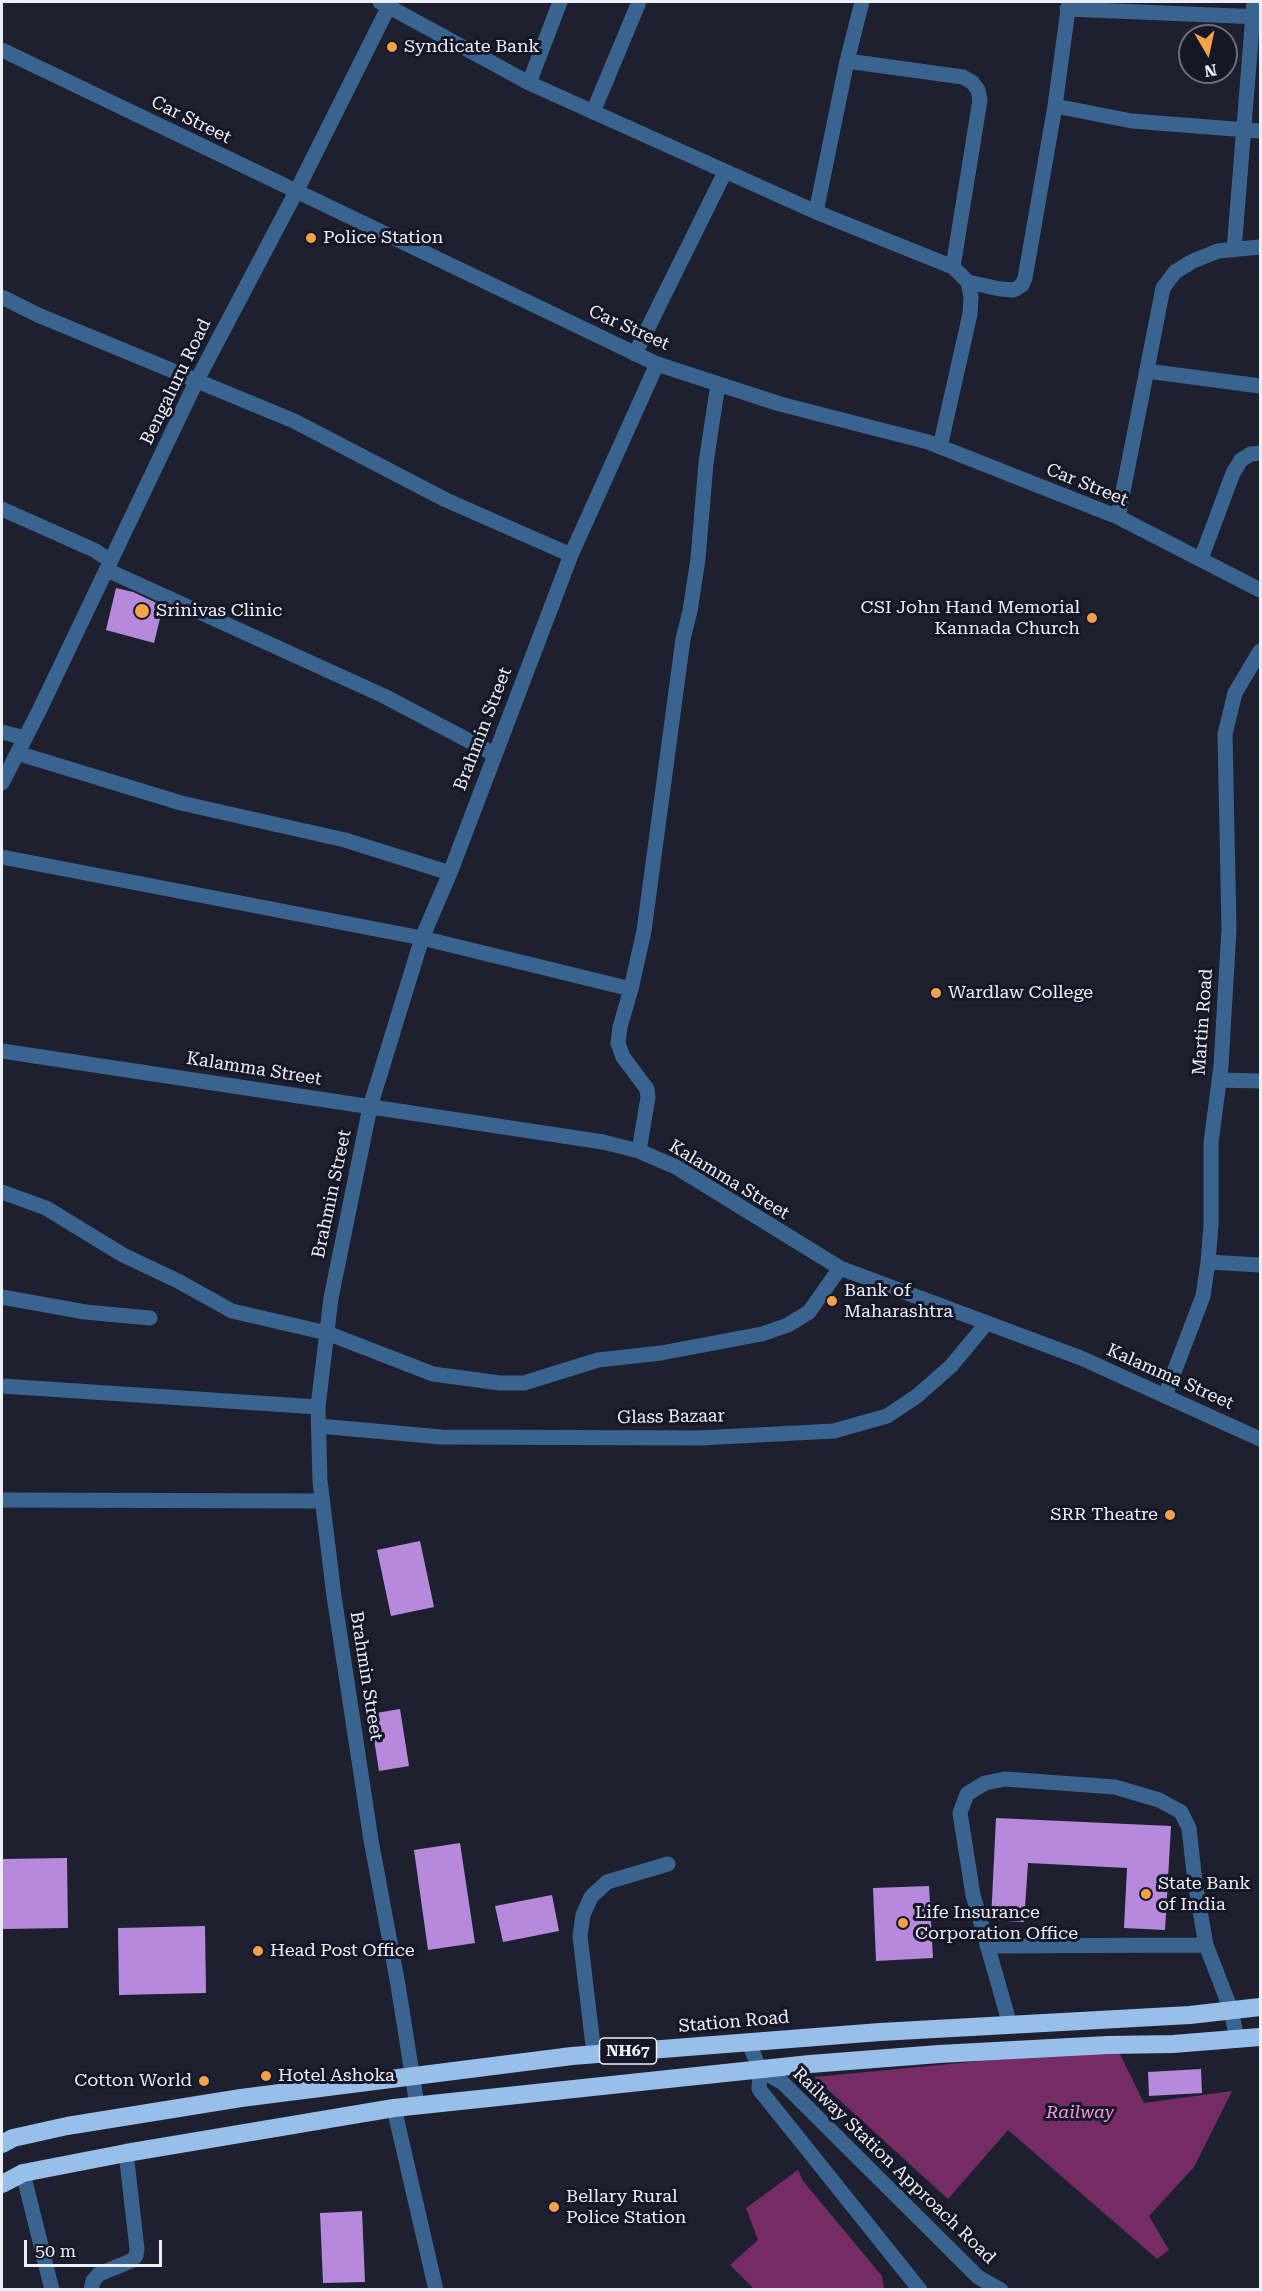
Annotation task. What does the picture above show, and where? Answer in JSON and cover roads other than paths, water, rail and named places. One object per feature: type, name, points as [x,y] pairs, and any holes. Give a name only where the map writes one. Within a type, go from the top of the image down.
[{"type":"highway","name":"Station Road","points":[[2,2144],[13,2138],[67,2126],[229,2100],[594,2055],[748,2041],[1190,2015],[1260,2007]]},
{"type":"highway","name":"NH67","points":[[2,2184],[23,2173],[126,2152],[394,2108],[760,2070],[950,2054],[1108,2045],[1173,2044],[1260,2037]]},
{"type":"street","points":[[529,83],[560,2]]},
{"type":"street","points":[[593,112],[639,2]]},
{"type":"street","points":[[816,212],[847,61],[862,2]]},
{"type":"street","points":[[387,3],[529,83],[816,212],[953,267],[968,282],[1014,290],[1022,285],[1025,278],[1055,106],[1068,5],[1255,12],[1234,250]]},
{"type":"street","name":"Bengaluru Road","points":[[2,783],[109,566],[197,380],[296,192],[387,3]]},
{"type":"street","name":"Car Street","points":[[2,50],[657,364],[780,404],[940,447],[1118,517],[1260,590]]},
{"type":"street","points":[[847,61],[963,77],[972,82],[978,90],[980,100],[953,267]]},
{"type":"street","points":[[1055,106],[1132,121],[1260,132]]},
{"type":"street","points":[[635,354],[725,172]]},
{"type":"street","points":[[1118,517],[1163,288],[1175,272],[1218,251],[1260,247]]},
{"type":"street","points":[[940,447],[970,314],[971,297],[968,282]]},
{"type":"street","points":[[2,297],[38,315],[294,422],[446,500],[571,555]]},
{"type":"street","name":"Brahmin Street","points":[[417,2106],[371,1840],[322,1501],[318,1407],[327,1333],[337,1268],[370,1107],[422,938],[450,873],[571,555],[657,364]]},
{"type":"street","points":[[1147,371],[1260,386]]},
{"type":"street","points":[[639,1151],[648,1097],[647,1089],[623,1057],[618,1043],[644,931],[683,639],[698,559],[706,463],[718,384]]},
{"type":"street","points":[[1201,559],[1233,473],[1241,460],[1251,454],[1260,453]]},
{"type":"street","points":[[2,509],[94,550],[109,566],[384,696],[494,754]]},
{"type":"street","name":"Martin Road","points":[[1165,1396],[1203,1296],[1208,1262],[1211,1225],[1211,1143],[1219,1080],[1229,928],[1225,734],[1235,693],[1260,651]]},
{"type":"street","points":[[2,732],[25,738]]},
{"type":"street","points":[[17,753],[181,804],[345,840],[450,873]]},
{"type":"street","points":[[2,857],[422,938],[631,989]]},
{"type":"street","name":"Kalamma Street","points":[[2,1051],[603,1142],[639,1151],[676,1167],[840,1268],[1082,1358],[1260,1439]]},
{"type":"street","points":[[1219,1080],[1260,1081]]},
{"type":"street","points":[[2,1192],[46,1208],[123,1255],[178,1281],[232,1311],[327,1333],[433,1374],[500,1383],[524,1383],[598,1360],[661,1353],[750,1336],[788,1325],[808,1312],[840,1268]]},
{"type":"street","points":[[1208,1262],[1260,1265]]},
{"type":"street","points":[[2,1298],[85,1312],[150,1318]]},
{"type":"street","name":"Glass Bazaar","points":[[319,1426],[441,1437],[700,1438],[834,1431],[887,1416],[917,1396],[951,1366],[986,1324]]},
{"type":"street","points":[[2,1386],[318,1407]]},
{"type":"street","points":[[2,1500],[322,1501]]},
{"type":"street","points":[[1010,2025],[973,1895],[960,1813],[967,1794],[985,1783],[1005,1779],[1115,1787],[1159,1800],[1181,1812],[1189,1828],[1195,1882],[1206,1945],[1231,2010],[1237,2039]]},
{"type":"street","points":[[594,2055],[580,1936],[583,1915],[591,1897],[607,1882],[668,1864]]},
{"type":"street","points":[[987,1946],[1206,1945]]},
{"type":"street","points":[[748,2041],[760,2070],[759,2089],[920,2289]]},
{"type":"street","name":"Railway Station Approach Road","points":[[760,2070],[783,2082],[978,2277],[1001,2289]]},
{"type":"street","points":[[394,2108],[436,2289]]},
{"type":"street","points":[[91,2289],[93,2281],[99,2274],[131,2261],[136,2256],[126,2152]]},
{"type":"street","points":[[23,2173],[52,2289]]},
{"type":"place","name":"Syndicate Bank","points":[[392,47]]},
{"type":"place","name":"Police Station","points":[[311,238]]},
{"type":"place","name":"Srinivas Clinic","points":[[142,611]]},
{"type":"place","name":"CSI John Hand Memorial Kannada Church","points":[[1092,618]]},
{"type":"place","name":"Wardlaw College","points":[[936,993]]},
{"type":"place","name":"Bank of Maharashtra","points":[[832,1301]]},
{"type":"place","name":"SRR Theatre","points":[[1170,1515]]},
{"type":"place","name":"State Bank of India","points":[[1146,1894]]},
{"type":"place","name":"Life Insurance Corporation Office","points":[[903,1923]]},
{"type":"place","name":"Head Post Office","points":[[258,1951]]},
{"type":"place","name":"Hotel Ashoka","points":[[266,2076]]},
{"type":"place","name":"Cotton World","points":[[204,2081]]},
{"type":"place","name":"Bellary Rural Police Station","points":[[554,2207]]},
{"type":"park label","name":"Railway","points":[[1080,2113]]}]
